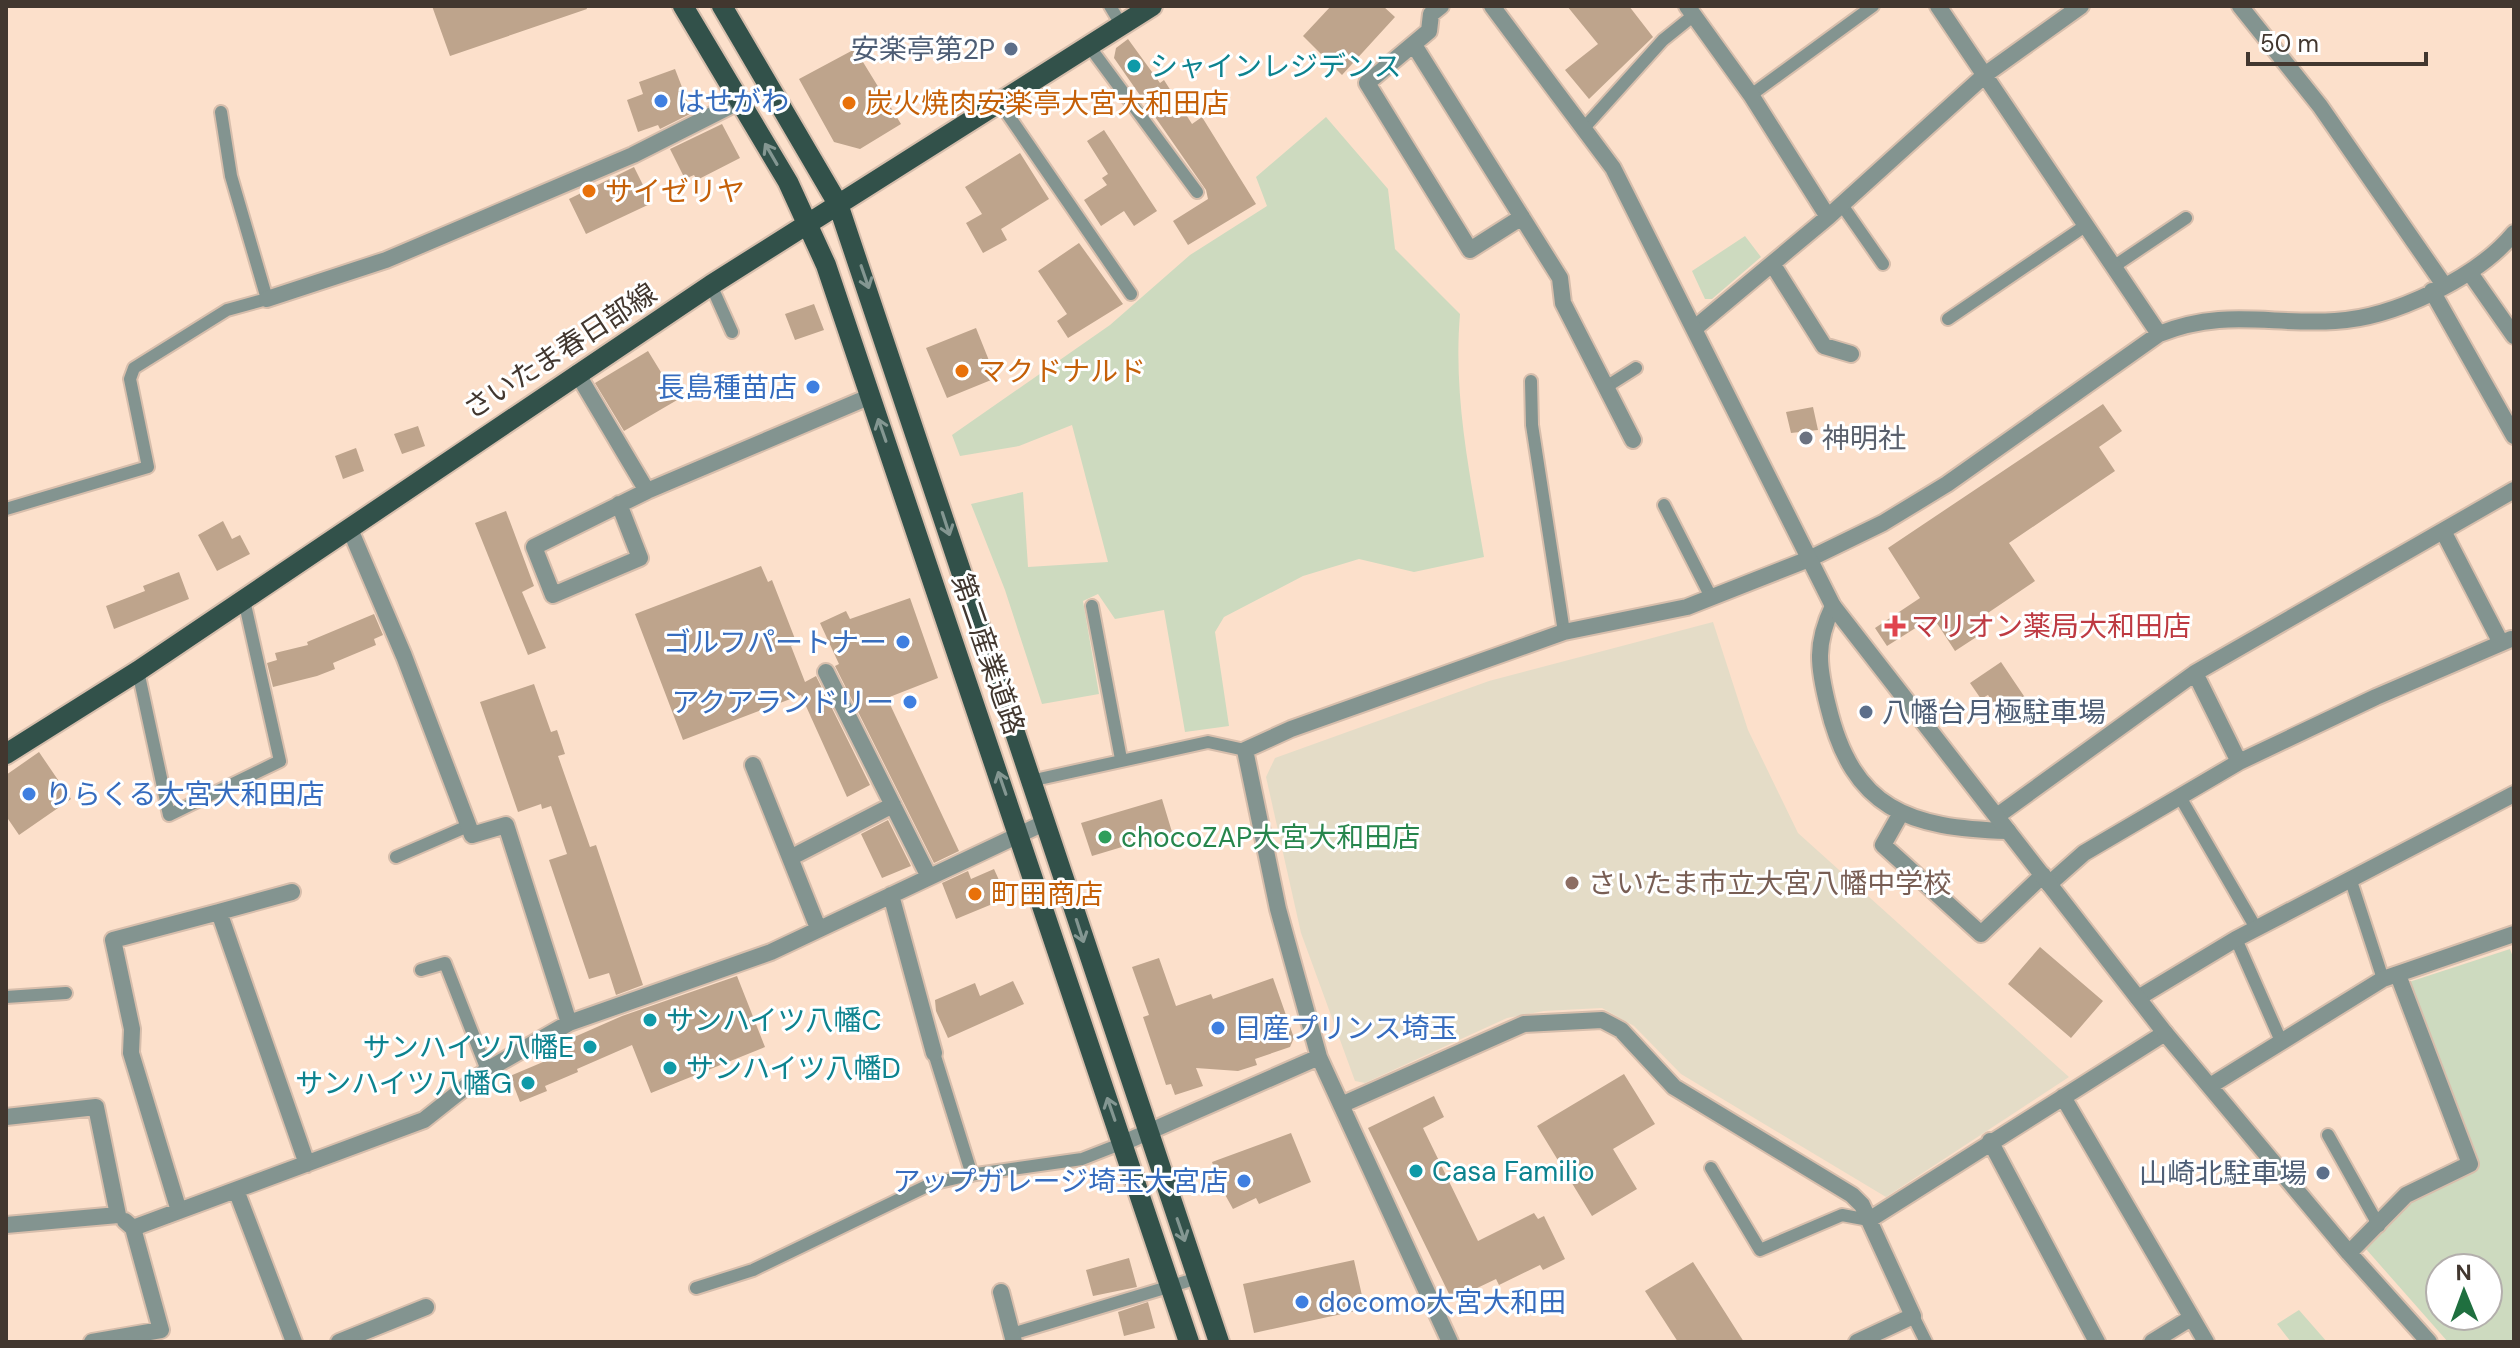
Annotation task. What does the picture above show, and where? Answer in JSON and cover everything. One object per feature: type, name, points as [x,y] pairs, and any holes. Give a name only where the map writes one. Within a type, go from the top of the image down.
[{"type":"main road","name":"第二産業道路","points":[[683,6],[809,223],[871,396],[1189,1342]]},
{"type":"main road","name":"第二産業道路","points":[[722,6],[838,204],[1219,1342]]},
{"type":"main road","name":"さいたま春日部線","points":[[6,754],[138,671],[711,285],[1152,6]]},
{"type":"street","points":[[1441,6],[1431,14],[1429,31],[1367,83],[1470,250],[1522,217]]},
{"type":"street","points":[[1492,6],[1613,168],[1833,606],[2165,1033],[2349,1253],[2429,1342]]},
{"type":"street","points":[[1938,6],[2159,334]]},
{"type":"street","points":[[1695,328],[1842,205],[1986,74],[2081,6]]},
{"type":"street","points":[[2240,6],[2320,106],[2438,288],[2514,436]]},
{"type":"street","points":[[1691,11],[1751,95],[1828,217]]},
{"type":"street","points":[[1414,45],[1560,278],[1563,303],[1633,440]]},
{"type":"street","points":[[267,299],[386,260],[633,155],[740,101]]},
{"type":"street","points":[[1450,1342],[1319,1057],[1278,909],[1245,750],[1291,729],[1564,632],[1687,607],[1809,559],[1883,523],[1947,484],[2159,334],[2191,322],[2238,317],[2335,321],[2389,309],[2470,273],[2497,254],[2514,233]]},
{"type":"street","points":[[1773,265],[1824,346],[1851,354]]},
{"type":"street","points":[[2470,273],[2514,336]]},
{"type":"street","points":[[577,373],[647,491]]},
{"type":"street","points":[[619,504],[640,558],[553,595],[534,547],[619,504],[647,491],[871,396]]},
{"type":"street","points":[[1997,816],[2195,673],[2514,490]]},
{"type":"street","points":[[349,527],[404,656],[472,835],[506,825],[569,1023]]},
{"type":"street","points":[[1901,813],[1883,845],[1981,934],[2084,853],[2239,762],[2376,697],[2510,642],[2443,531]]},
{"type":"street","points":[[1833,606],[1820,633],[1820,677],[1837,745],[1859,778],[1881,800],[1901,813],[1951,829],[2008,831]]},
{"type":"street","points":[[826,672],[929,877]]},
{"type":"street","points":[[2195,673],[2239,762]]},
{"type":"street","points":[[753,765],[818,928]]},
{"type":"street","points":[[2138,998],[2256,928],[2514,794]]},
{"type":"street","points":[[790,858],[893,805]]},
{"type":"street","points":[[133,1228],[424,1120],[487,1070],[569,1023],[771,952],[1044,823]]},
{"type":"street","points":[[179,1211],[131,1053],[132,1029],[113,940],[292,892]]},
{"type":"street","points":[[891,895],[934,1053]]},
{"type":"street","points":[[219,912],[307,1164]]},
{"type":"street","points":[[2210,1086],[2391,977],[2514,934]]},
{"type":"street","points":[[2349,1253],[2379,1226],[2406,1195],[2470,1164],[2391,977]]},
{"type":"street","points":[[1341,1105],[1524,1024],[1602,1020],[1621,1030],[1674,1087],[1852,1195],[1869,1220],[1913,1316],[1857,1342]]},
{"type":"street","points":[[1869,1220],[2165,1033]]},
{"type":"street","points":[[1123,1143],[1319,1057]]},
{"type":"street","points":[[2063,1097],[2206,1342]]},
{"type":"street","points":[[6,1117],[96,1107],[118,1215],[133,1228],[161,1330],[92,1342]]},
{"type":"street","points":[[1990,1141],[2097,1342]]},
{"type":"street","points":[[236,1190],[294,1342]]},
{"type":"street","points":[[6,1225],[118,1215]]},
{"type":"street","points":[[1001,1292],[1013,1338]]},
{"type":"street","points":[[339,1342],[426,1307]]},
{"type":"street","points":[[2152,1342],[2191,1318]]},
{"type":"lane","points":[[1110,6],[1122,26]]},
{"type":"lane","points":[[1751,95],[1873,6]]},
{"type":"lane","points":[[1583,129],[1691,11]]},
{"type":"lane","points":[[1089,46],[1197,192]]},
{"type":"lane","points":[[1000,103],[1131,294]]},
{"type":"lane","points":[[6,509],[148,467],[130,379],[134,368],[227,310],[267,299],[231,176],[221,112]]},
{"type":"lane","points":[[1842,205],[1883,264]]},
{"type":"lane","points":[[2113,267],[2186,218]]},
{"type":"lane","points":[[1948,319],[2085,226]]},
{"type":"lane","points":[[711,285],[732,332]]},
{"type":"lane","points":[[1606,387],[1636,368]]},
{"type":"lane","points":[[1531,381],[1532,425],[1564,632]]},
{"type":"lane","points":[[1664,505],[1711,597]]},
{"type":"lane","points":[[138,671],[169,815],[280,761],[244,600]]},
{"type":"lane","points":[[1092,606],[1121,759]]},
{"type":"lane","points":[[1030,781],[1208,742],[1245,750]]},
{"type":"lane","points":[[2180,797],[2256,928]]},
{"type":"lane","points":[[396,857],[468,826]]},
{"type":"lane","points":[[2350,878],[2391,977]]},
{"type":"lane","points":[[2236,939],[2281,1041]]},
{"type":"lane","points":[[421,970],[445,963],[487,1070]]},
{"type":"lane","points":[[6,997],[66,993]]},
{"type":"lane","points":[[934,1053],[972,1175]]},
{"type":"lane","points":[[2328,1135],[2379,1226]]},
{"type":"lane","points":[[696,1288],[753,1270],[931,1184],[1082,1159],[1123,1143]]},
{"type":"lane","points":[[1711,1168],[1760,1250],[1842,1215],[1869,1220]]},
{"type":"lane","points":[[1013,1338],[1198,1278]]},
{"type":"lane","points":[[1913,1316],[1926,1342]]},
{"type":"shaded area","name":"さいたま市立大宮八幡中学校","points":[[1713,622],[1748,730],[1798,833],[2069,1077],[1886,1197],[1681,1074],[1634,1026],[1602,1008],[1544,1011],[1507,1018],[1365,1083],[1355,1081],[1301,933],[1266,777],[1275,758],[1489,681]]},
{"type":"green space","points":[[1326,117],[1388,189],[1395,249],[1460,314],[1461,406],[1484,557],[1414,572],[1359,559],[1303,576],[1224,617],[1215,632],[1229,726],[1185,732],[1164,610],[1115,619],[1098,594],[1083,601],[1099,694],[1042,704],[1005,590],[971,504],[1023,492],[1028,567],[1108,562],[1072,425],[1019,446],[960,456],[952,435],[1110,325],[1190,255],[1267,206],[1256,177]]},
{"type":"green space","points":[[1745,236],[1761,257],[1712,299],[1705,299],[1692,271]]},
{"type":"green space","points":[[2510,949],[2514,960],[2514,1342],[2448,1342],[2439,1332],[2504,1332],[2504,1252],[2424,1252],[2424,1315],[2366,1249],[2411,1202],[2476,1170],[2476,1152],[2406,983]]},
{"type":"green space","points":[[2299,1310],[2327,1342],[2291,1342],[2277,1324]]},
{"type":"building","points":[[432,6],[586,6],[587,9],[450,56]]},
{"type":"building","points":[[1331,6],[1383,6],[1395,17],[1342,75],[1303,36]]},
{"type":"building","points":[[1567,6],[1629,6],[1653,37],[1589,99],[1565,70],[1598,44]]},
{"type":"building","points":[[1128,39],[1160,83],[1164,80],[1192,124],[1202,117],[1256,204],[1188,245],[1173,221],[1208,199],[1206,190],[1114,58],[1116,48]]},
{"type":"building","points":[[855,49],[901,124],[860,149],[834,142],[799,79]]},
{"type":"building","points":[[675,69],[692,113],[660,129],[658,125],[638,132],[627,100],[643,94],[639,82]]},
{"type":"building","points":[[722,124],[740,158],[697,180],[694,175],[685,179],[670,149]]},
{"type":"building","points":[[1104,130],[1157,211],[1134,226],[1124,211],[1101,226],[1084,200],[1107,185],[1102,178],[1108,174],[1087,141]]},
{"type":"building","points":[[1020,153],[1049,199],[1001,229],[1007,240],[983,253],[966,223],[982,214],[965,187]]},
{"type":"building","points":[[634,167],[652,203],[586,234],[569,199]]},
{"type":"building","points":[[1079,243],[1123,304],[1068,338],[1057,321],[1067,314],[1038,271]]},
{"type":"building","points":[[814,304],[824,330],[795,340],[785,314]]},
{"type":"building","points":[[976,328],[996,378],[947,398],[926,348]]},
{"type":"building","points":[[648,351],[667,382],[674,378],[684,396],[624,431],[595,383]]},
{"type":"building","points":[[2103,404],[2122,431],[2099,447],[2115,471],[2009,543],[2035,581],[1973,623],[1981,634],[1955,651],[1933,617],[1887,646],[1875,628],[1920,598],[1888,548]]},
{"type":"building","points":[[1813,407],[1818,430],[1791,433],[1786,412]]},
{"type":"building","points":[[418,426],[425,446],[402,454],[394,434]]},
{"type":"building","points":[[356,448],[364,471],[343,479],[335,456]]},
{"type":"building","points":[[506,511],[534,586],[522,592],[546,648],[528,655],[475,523]]},
{"type":"building","points":[[223,521],[232,539],[240,535],[250,554],[217,571],[198,535]]},
{"type":"building","points":[[761,566],[768,582],[772,580],[797,644],[791,646],[805,682],[816,676],[870,785],[847,797],[801,695],[683,740],[635,614]]},
{"type":"building","points":[[179,572],[189,599],[114,629],[106,606],[145,591],[143,586]]},
{"type":"building","points":[[910,598],[938,678],[887,698],[959,851],[934,863],[835,666],[839,664],[820,623],[846,611],[850,619]]},
{"type":"building","points":[[374,614],[383,635],[374,639],[376,645],[333,663],[335,669],[273,687],[267,663],[277,660],[275,653],[308,645],[307,642]]},
{"type":"building","points":[[2001,662],[2030,705],[2006,721],[1988,695],[1981,699],[1970,683]]},
{"type":"building","points":[[534,684],[551,732],[557,730],[565,754],[558,756],[590,847],[596,845],[643,985],[616,995],[609,973],[589,979],[549,860],[567,854],[551,806],[542,809],[541,804],[518,812],[480,702]]},
{"type":"building","points":[[39,752],[71,799],[19,835],[6,816],[6,775]]},
{"type":"building","points":[[1162,799],[1172,832],[1092,856],[1081,823]]},
{"type":"building","points":[[888,820],[911,866],[882,878],[861,834]]},
{"type":"building","name":"町田商店","points":[[994,869],[1007,898],[956,919],[942,883],[968,871],[971,879]]},
{"type":"building","points":[[2040,947],[2103,1001],[2071,1038],[2008,984]]},
{"type":"building","name":"日産プリンス埼玉","points":[[1159,958],[1176,1006],[1211,994],[1213,999],[1273,978],[1294,1038],[1290,1047],[1255,1059],[1257,1065],[1238,1071],[1196,1068],[1203,1086],[1175,1095],[1171,1084],[1166,1085],[1143,1017],[1149,1015],[1132,967]]},
{"type":"building","points":[[737,976],[765,1047],[651,1093],[632,1045],[577,1069],[578,1072],[545,1086],[547,1091],[520,1102],[510,1076],[543,1062],[541,1056],[574,1044],[572,1038],[622,1016]]},
{"type":"building","points":[[1013,981],[1024,1004],[948,1038],[936,1011],[935,1000],[975,983],[980,996]]},
{"type":"building","points":[[1624,1074],[1655,1124],[1613,1149],[1637,1189],[1592,1216],[1537,1126]]},
{"type":"building","name":"Casa Familio","points":[[1434,1096],[1444,1117],[1423,1128],[1478,1241],[1534,1213],[1538,1219],[1544,1216],[1565,1259],[1543,1270],[1540,1265],[1499,1285],[1496,1279],[1452,1300],[1368,1128]]},
{"type":"building","points":[[1291,1133],[1311,1182],[1259,1204],[1256,1198],[1233,1209],[1223,1191],[1209,1196],[1201,1178],[1216,1173],[1212,1162]]},
{"type":"building","points":[[1129,1258],[1137,1287],[1093,1296],[1086,1270]]},
{"type":"building","points":[[1354,1260],[1365,1309],[1254,1333],[1243,1284]]},
{"type":"building","points":[[1693,1262],[1744,1342],[1678,1342],[1645,1291]]},
{"type":"building","points":[[1148,1302],[1155,1328],[1124,1336],[1118,1312]]},
{"type":"place","name":"安楽亭第2P","points":[[1011,49]]},
{"type":"place","name":"シャインレジデンス","points":[[1134,66]]},
{"type":"place","name":"はせがわ","points":[[661,101]]},
{"type":"place","name":"炭火焼肉安楽亭大宮大和田店","points":[[849,103]]},
{"type":"place","name":"サイゼリヤ","points":[[589,191]]},
{"type":"place","name":"マクドナルド","points":[[962,371]]},
{"type":"place","name":"長島種苗店","points":[[813,387]]},
{"type":"place","name":"神明社","points":[[1806,438]]},
{"type":"place","name":"マリオン薬局大和田店","points":[[1895,626]]},
{"type":"place","name":"ゴルフパートナー","points":[[903,642]]},
{"type":"place","name":"アクアランドリー","points":[[910,702]]},
{"type":"place","name":"八幡台月極駐車場","points":[[1866,712]]},
{"type":"place","name":"りらくる大宮大和田店","points":[[29,794]]},
{"type":"place","name":"chocoZAP大宮大和田店","points":[[1105,837]]},
{"type":"place","name":"さいたま市立大宮八幡中学校","points":[[1572,883]]},
{"type":"place","name":"町田商店","points":[[975,894]]},
{"type":"place","name":"サンハイツ八幡C","points":[[650,1020]]},
{"type":"place","name":"日産プリンス埼玉","points":[[1218,1028]]},
{"type":"place","name":"サンハイツ八幡E","points":[[590,1047]]},
{"type":"place","name":"サンハイツ八幡D","points":[[670,1068]]},
{"type":"place","name":"サンハイツ八幡G","points":[[528,1083]]},
{"type":"place","name":"Casa Familio","points":[[1416,1171]]},
{"type":"place","name":"山崎北駐車場","points":[[2323,1173]]},
{"type":"place","name":"アップガレージ埼玉大宮店","points":[[1244,1181]]},
{"type":"place","name":"docomo大宮大和田","points":[[1302,1302]]}]
